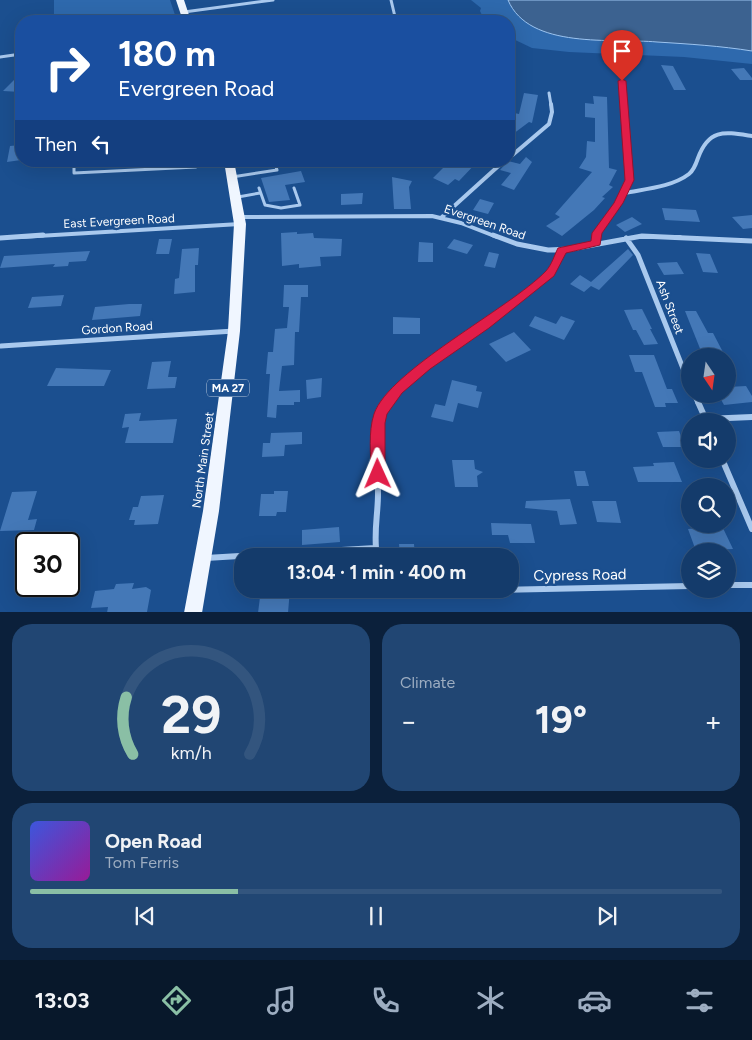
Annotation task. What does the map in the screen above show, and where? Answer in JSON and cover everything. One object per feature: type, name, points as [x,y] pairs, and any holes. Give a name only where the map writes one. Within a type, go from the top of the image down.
[{"type":"main road","points":[[180,0],[185,15]]},
{"type":"main road","name":"North Main Street","points":[[192,612],[203,559],[226,406],[234,331],[240,220],[230,167]]},
{"type":"street","points":[[184,12],[273,0]]},
{"type":"street","points":[[391,0],[395,15]]},
{"type":"street","points":[[0,57],[15,55]]},
{"type":"street","points":[[596,243],[595,238],[599,228],[624,193],[630,173],[622,81]]},
{"type":"street","points":[[515,153],[549,124],[552,112],[549,93]]},
{"type":"street","points":[[624,193],[689,175],[696,164],[702,143],[711,136],[726,133],[752,136]]},
{"type":"street","points":[[442,217],[497,167]]},
{"type":"street","name":"Evergreen Road","points":[[240,220],[442,217],[516,244],[561,250],[626,238],[669,236],[752,241]]},
{"type":"street","name":"East Evergreen Road","points":[[0,238],[240,220]]},
{"type":"street","name":"Ash Street","points":[[626,238],[638,255],[681,363]]},
{"type":"street","points":[[744,241],[752,247]]},
{"type":"street","points":[[375,548],[378,513],[378,423],[388,401],[426,366],[485,325],[550,273],[560,257],[561,250]]},
{"type":"street","name":"Gordon Road","points":[[2,346],[234,331]]},
{"type":"street","points":[[736,418],[752,417]]},
{"type":"street","points":[[726,468],[752,529]]},
{"type":"street","points":[[203,559],[234,557]]},
{"type":"street","points":[[736,585],[752,585]]},
{"type":"street","name":"Cypress Road","points":[[519,589],[681,586]]},
{"type":"lane","points":[[74,167],[74,173],[196,167]]},
{"type":"lane","points":[[232,177],[277,170],[276,167]]},
{"type":"lane","points":[[259,188],[265,205],[281,208],[300,205],[294,188]]},
{"type":"lane","points":[[236,197],[260,193]]},
{"type":"shaded area","points":[[54,0],[170,0],[175,15],[54,15]]},
{"type":"shaded area","points":[[471,0],[752,0],[752,64],[684,57],[569,52],[532,48],[515,40],[515,15],[482,15],[481,8]]},
{"type":"shaded area","points":[[508,0],[752,0],[752,51],[717,46],[596,40],[553,34],[534,27],[519,16]]},
{"type":"building","points":[[661,65],[673,66],[686,90],[674,90]]},
{"type":"building","points":[[744,68],[752,80],[740,80],[731,69]]},
{"type":"building","points":[[15,79],[15,92],[3,91]]},
{"type":"building","points":[[524,93],[538,95],[532,123],[529,122],[515,132],[515,113],[519,114]]},
{"type":"building","points":[[593,96],[607,97],[609,168],[617,170],[609,185],[613,187],[602,197],[605,198],[594,210],[562,236],[546,226],[560,217],[555,214],[592,172],[579,168],[586,157],[587,141],[595,142],[595,118],[585,117],[585,103],[594,104]]},
{"type":"building","points":[[10,146],[15,146],[15,161],[7,162]]},
{"type":"building","points":[[526,157],[532,162],[514,190],[501,185],[511,173],[500,170],[503,167],[515,167],[515,163],[520,164]]},
{"type":"building","points":[[444,167],[472,167],[459,181],[455,179],[448,185],[433,178]]},
{"type":"building","points":[[301,171],[305,182],[285,185],[290,200],[269,202],[261,178]]},
{"type":"building","points":[[392,177],[412,181],[409,187],[411,209],[394,209]]},
{"type":"building","points":[[363,193],[362,204],[341,205],[341,194]]},
{"type":"building","points":[[480,199],[494,203],[488,214],[473,210]]},
{"type":"building","points":[[662,208],[696,210],[700,222],[665,220]]},
{"type":"building","points":[[752,215],[752,228],[743,229],[732,217]]},
{"type":"building","points":[[632,217],[642,224],[625,232],[616,225]]},
{"type":"building","points":[[297,232],[297,234],[313,233],[314,238],[342,239],[341,256],[320,257],[321,266],[299,268],[299,264],[282,266],[281,233]]},
{"type":"building","points":[[159,239],[172,239],[169,254],[156,254]]},
{"type":"building","points":[[454,239],[473,245],[467,254],[447,248]]},
{"type":"building","points":[[419,242],[433,243],[433,262],[418,262]]},
{"type":"building","points":[[199,248],[198,265],[195,265],[195,292],[174,294],[175,279],[179,278],[182,249]]},
{"type":"building","points":[[628,249],[633,255],[599,290],[591,286],[584,292],[570,284],[580,275],[591,282]]},
{"type":"building","points":[[90,251],[86,261],[69,262],[68,266],[53,267],[55,264],[0,268],[4,256]]},
{"type":"building","points":[[489,252],[499,254],[495,268],[484,266]]},
{"type":"building","points":[[696,253],[710,254],[718,273],[703,272]]},
{"type":"building","points":[[677,262],[684,274],[664,275],[657,263]]},
{"type":"building","points":[[284,285],[308,285],[308,297],[301,297],[299,332],[295,332],[294,365],[282,366],[279,391],[300,390],[300,402],[294,402],[294,405],[277,405],[276,418],[267,417],[270,374],[266,374],[268,352],[273,352],[275,329],[287,328],[289,307],[283,307]]},
{"type":"building","points":[[64,295],[61,306],[28,308],[32,297]]},
{"type":"building","points":[[142,304],[140,316],[92,320],[95,307]]},
{"type":"building","points":[[642,309],[658,344],[644,345],[636,330],[633,330],[624,310]]},
{"type":"building","points":[[685,311],[696,311],[708,333],[713,333],[721,348],[700,348]]},
{"type":"building","points":[[535,316],[556,324],[561,316],[575,321],[564,340],[529,326]]},
{"type":"building","points":[[393,317],[420,318],[420,334],[393,334]]},
{"type":"building","points":[[514,332],[531,350],[506,362],[489,344]]},
{"type":"building","points":[[629,355],[654,355],[667,389],[672,389],[678,403],[665,403],[666,407],[655,407],[642,372],[635,372]]},
{"type":"building","points":[[171,361],[168,377],[177,377],[175,388],[147,389],[152,362]]},
{"type":"building","points":[[56,368],[111,370],[104,386],[47,386]]},
{"type":"building","points":[[322,378],[321,397],[307,399],[306,380]]},
{"type":"building","points":[[452,380],[477,386],[476,391],[482,392],[478,408],[458,403],[453,422],[431,417],[435,404],[445,406]]},
{"type":"building","points":[[746,386],[752,396],[752,402],[724,405],[723,403],[736,403],[736,387]]},
{"type":"building","points":[[141,413],[139,421],[177,419],[173,443],[125,443],[129,427],[122,428],[125,414]]},
{"type":"building","points":[[679,431],[681,447],[663,447],[657,432]]},
{"type":"building","points":[[302,432],[302,444],[285,445],[284,456],[262,457],[263,443],[270,443],[271,433]]},
{"type":"building","points":[[452,460],[474,460],[475,469],[483,472],[477,476],[478,487],[455,487]]},
{"type":"building","points":[[674,462],[681,482],[638,482],[633,467],[654,466],[653,463]]},
{"type":"building","points":[[574,471],[585,471],[589,486],[577,486]]},
{"type":"building","points":[[37,491],[28,520],[37,519],[34,530],[0,531],[12,492]]},
{"type":"building","points":[[274,491],[288,491],[286,512],[277,512],[276,516],[259,516],[261,494],[274,494]]},
{"type":"building","points":[[164,495],[158,524],[134,525],[135,520],[129,520],[133,507],[138,507],[141,496]]},
{"type":"building","points":[[570,499],[577,524],[560,525],[557,511],[525,508],[526,501]]},
{"type":"building","points":[[592,501],[616,501],[621,523],[597,522]]},
{"type":"building","points":[[491,523],[531,524],[535,543],[510,543],[508,535],[492,535]]},
{"type":"building","points":[[339,527],[340,542],[302,545],[302,530]]},
{"type":"building","points":[[689,533],[725,533],[730,543],[693,543]]},
{"type":"building","points":[[399,544],[414,544],[414,548],[399,548]]},
{"type":"building","points":[[134,583],[132,589],[146,587],[151,590],[147,612],[107,612],[108,607],[91,608],[95,591],[114,589],[116,584]]},
{"type":"building","points":[[260,598],[289,598],[288,612],[258,612]]},
{"type":"route","points":[[378,474],[378,423],[381,412],[398,390],[426,366],[485,325],[550,273],[557,264],[561,250],[574,249],[596,243],[595,238],[599,228],[611,215],[630,180],[622,81]]}]
